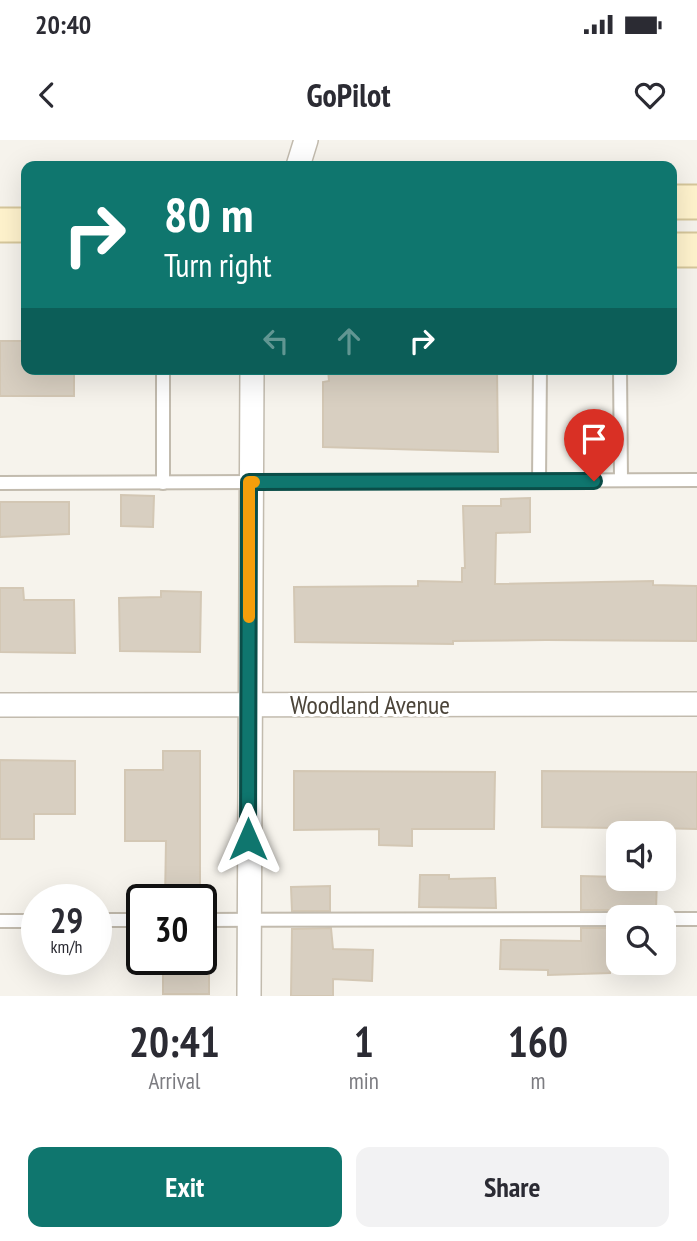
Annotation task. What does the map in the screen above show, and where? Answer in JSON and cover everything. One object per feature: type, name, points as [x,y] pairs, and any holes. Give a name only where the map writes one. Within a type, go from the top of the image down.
[{"type":"main road","points":[[677,202],[697,202]]},
{"type":"main road","points":[[0,225],[21,225]]},
{"type":"main road","points":[[677,250],[697,250]]},
{"type":"street","points":[[300,161],[306,140]]},
{"type":"street","points":[[249,996],[249,482],[252,375]]},
{"type":"street","name":"Woodland Avenue","points":[[0,705],[697,704]]},
{"type":"lane","points":[[163,375],[163,483]]},
{"type":"lane","points":[[539,481],[540,375]]},
{"type":"lane","points":[[620,375],[621,480]]},
{"type":"lane","points":[[0,483],[697,480]]},
{"type":"lane","points":[[217,920],[606,919]]},
{"type":"lane","points":[[676,919],[697,919]]},
{"type":"lane","points":[[0,921],[21,920]]},
{"type":"building","points":[[0,341],[21,341],[21,375],[74,375],[74,396],[0,396]]},
{"type":"building","points":[[328,375],[497,375],[498,452],[323,447],[323,382],[329,381]]},
{"type":"building","points":[[121,495],[154,496],[153,527],[121,526]]},
{"type":"building","points":[[530,498],[530,532],[496,533],[495,584],[653,581],[653,585],[697,586],[697,641],[453,641],[453,644],[295,642],[294,587],[418,586],[418,581],[462,582],[462,568],[465,568],[463,506],[501,506],[501,499]]},
{"type":"building","points":[[0,502],[69,502],[69,534],[0,537]]},
{"type":"building","points":[[0,588],[23,588],[24,600],[74,600],[75,653],[0,652]]},
{"type":"building","points":[[161,591],[201,592],[200,652],[120,651],[119,598],[161,597]]},
{"type":"building","points":[[163,751],[200,751],[200,884],[165,884],[166,841],[125,841],[125,770],[163,770]]},
{"type":"building","points":[[0,760],[75,761],[75,814],[34,814],[34,839],[0,839]]},
{"type":"building","points":[[294,771],[495,772],[494,829],[412,829],[412,846],[379,845],[379,829],[294,830]]},
{"type":"building","points":[[542,771],[697,772],[697,829],[676,829],[676,821],[606,821],[606,828],[542,827]]},
{"type":"building","points":[[420,875],[449,875],[449,879],[495,878],[496,908],[419,907]]},
{"type":"building","points":[[581,876],[606,877],[606,891],[657,891],[656,905],[606,905],[606,910],[581,910]]},
{"type":"building","points":[[330,886],[330,911],[292,911],[291,887]]},
{"type":"building","points":[[331,928],[333,949],[373,950],[372,981],[333,979],[333,996],[291,996],[292,929]]},
{"type":"building","points":[[581,928],[606,928],[606,973],[548,975],[548,970],[500,969],[501,940],[581,941]]},
{"type":"building","points":[[163,975],[209,975],[209,994],[163,994]]},
{"type":"slow traffic","points":[[249,617],[249,482],[254,482]]},
{"type":"route","points":[[248,839],[249,482],[594,481]]}]
